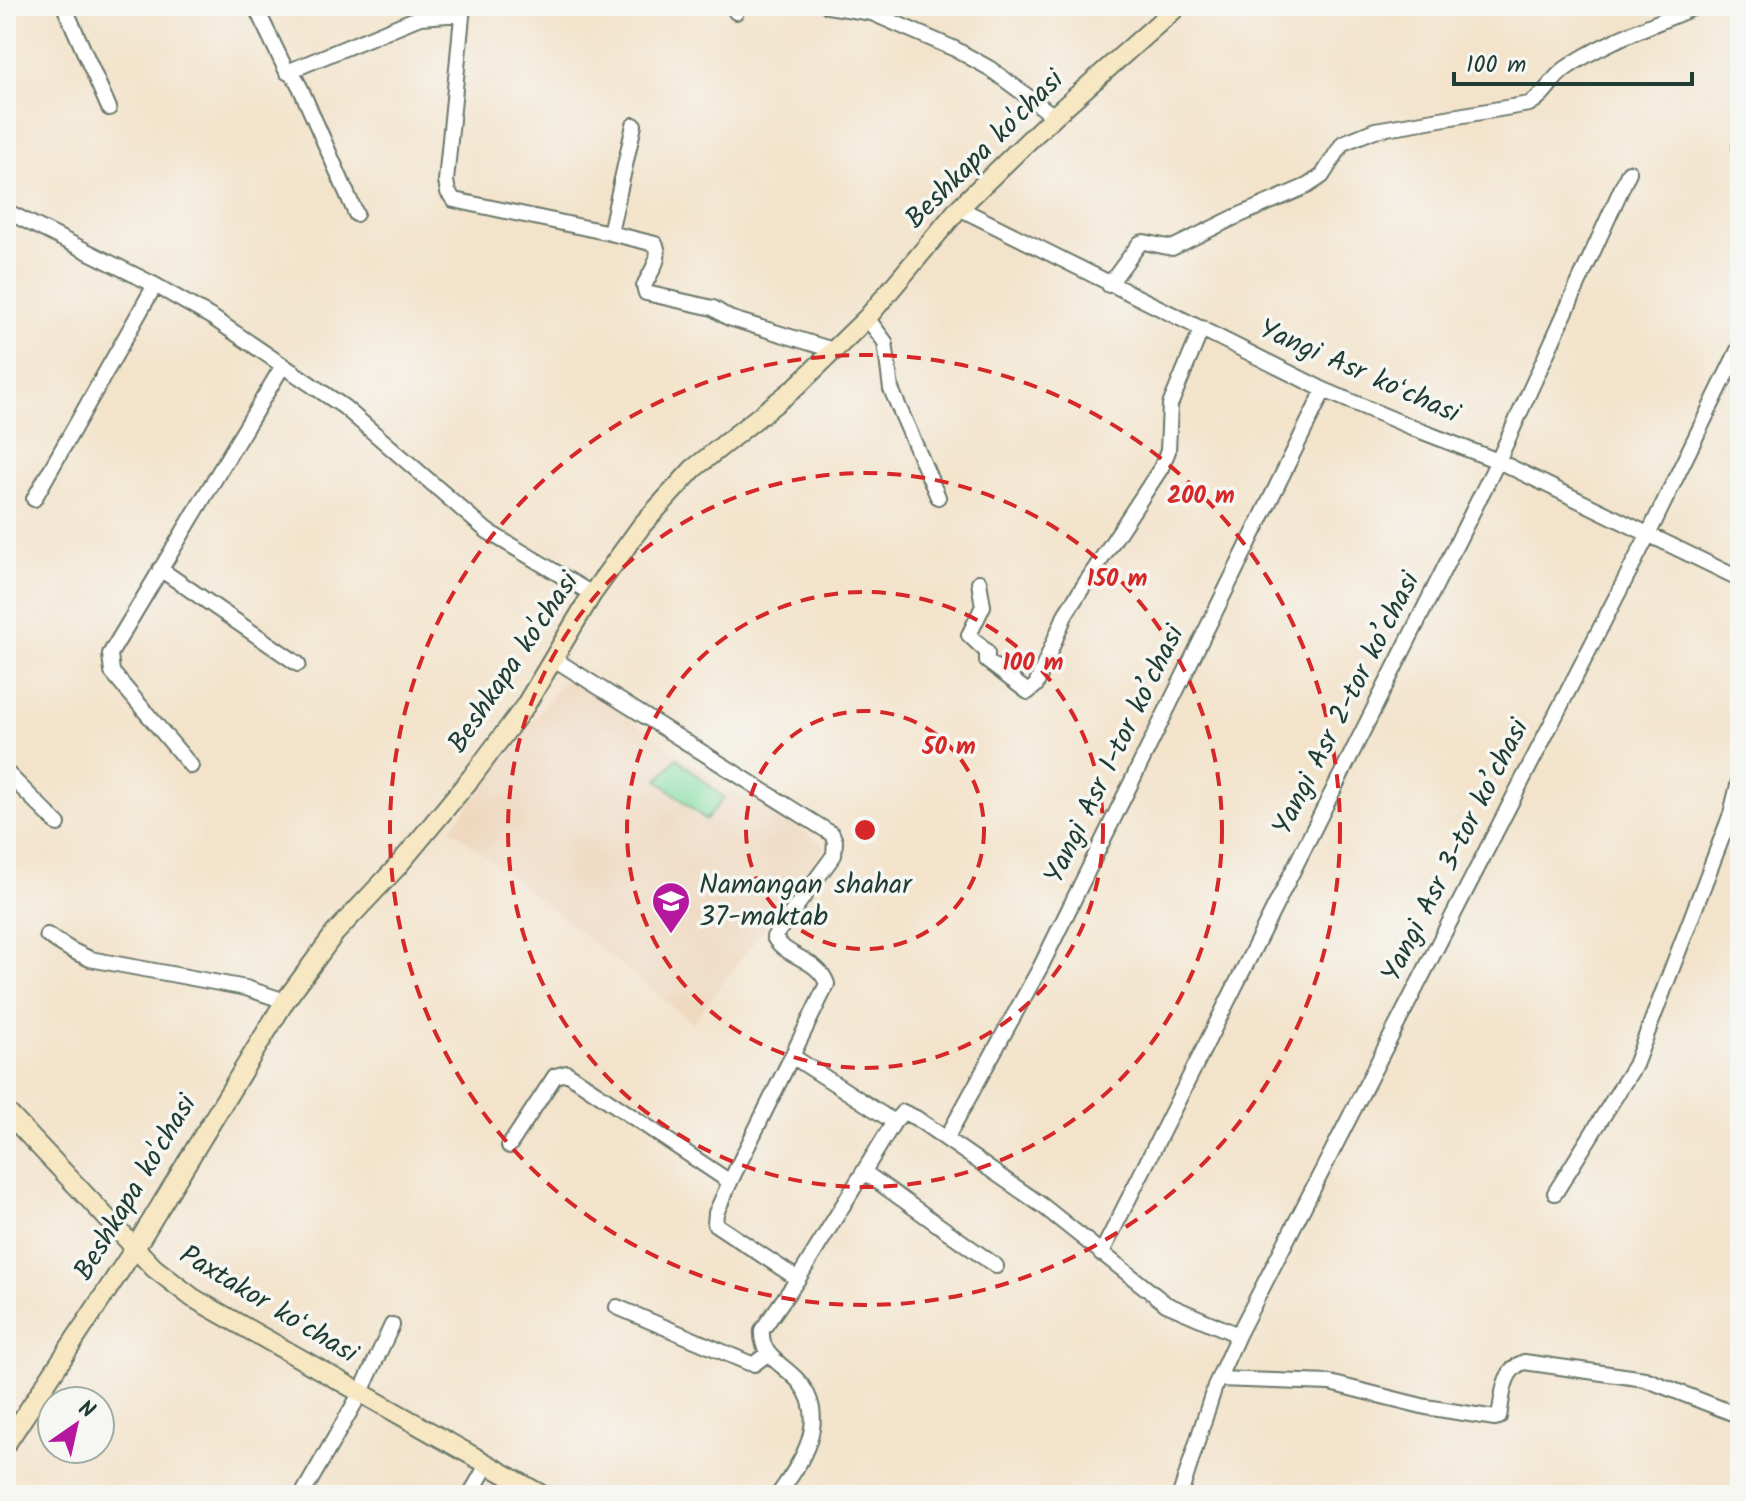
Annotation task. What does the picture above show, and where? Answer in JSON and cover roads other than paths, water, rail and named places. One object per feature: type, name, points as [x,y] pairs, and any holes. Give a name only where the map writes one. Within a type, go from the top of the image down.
[{"type":"street","points":[[64,6],[109,108]]},
{"type":"street","points":[[255,6],[287,72],[294,76],[300,87],[356,214]]},
{"type":"street","points":[[828,6],[872,13],[955,49],[989,68],[1054,116]]},
{"type":"street","name":"Beshkapa ko'chasi","points":[[6,1444],[12,1425],[135,1248],[285,1001],[335,933],[397,867],[471,778],[525,706],[592,594],[667,494],[693,469],[796,387],[867,318],[959,208],[1054,116],[1178,6]]},
{"type":"street","points":[[1109,285],[1140,243],[1172,248],[1307,186],[1322,176],[1343,143],[1356,136],[1375,130],[1529,104],[1544,94],[1564,70],[1592,53],[1697,6]]},
{"type":"street","points":[[287,72],[420,17],[462,10],[446,181],[448,192],[454,200],[655,244],[658,256],[644,286],[646,293],[713,308],[729,318],[833,350]]},
{"type":"street","points":[[610,233],[634,125]]},
{"type":"street","name":"Yangi Asr 2-tor koʼchasi","points":[[1101,1254],[1498,461],[1629,172]]},
{"type":"street","name":"Yangi Asr koʻchasi","points":[[959,208],[1324,390],[1498,461],[1740,579]]},
{"type":"street","points":[[8,216],[155,285],[213,318],[344,407],[487,531],[592,594]]},
{"type":"street","points":[[34,499],[155,285]]},
{"type":"street","points":[[867,318],[885,342],[891,389],[938,497]]},
{"type":"street","points":[[979,582],[983,606],[969,635],[987,652],[987,661],[1028,692],[1036,685],[1066,613],[1161,468],[1168,451],[1170,405],[1202,328]]},
{"type":"street","name":"Yangi Asr 3-tor koʼchasi","points":[[1180,1495],[1218,1379],[1238,1335],[1649,533],[1740,346]]},
{"type":"street","points":[[191,766],[112,672],[110,654],[282,367]]},
{"type":"street","name":"Yangi Asr 1-tor koʼchasi","points":[[946,1139],[1041,966],[1324,390]]},
{"type":"street","points":[[160,569],[298,664]]},
{"type":"street","points":[[554,659],[832,834],[835,841],[834,855],[774,937],[780,945],[824,974],[827,984],[730,1182],[716,1213],[715,1224],[798,1279]]},
{"type":"street","points":[[6,772],[58,824]]},
{"type":"street","points":[[1555,1193],[1635,1065],[1735,816],[1740,777]]},
{"type":"street","points":[[47,935],[90,959],[231,984],[285,1001]]},
{"type":"street","points":[[792,1056],[894,1122]]},
{"type":"street","points":[[509,1146],[555,1076],[567,1073],[730,1182]]},
{"type":"street","name":"Paxtakor koʻchasi","points":[[6,1111],[154,1268],[193,1298],[542,1495]]},
{"type":"street","points":[[778,1495],[803,1460],[812,1427],[811,1409],[800,1383],[767,1354],[761,1339],[762,1330],[798,1279],[899,1115],[908,1114],[1043,1206],[1166,1304],[1238,1335]]},
{"type":"street","points":[[864,1172],[996,1266]]},
{"type":"street","points":[[617,1307],[749,1363],[754,1364],[767,1354]]},
{"type":"street","points":[[302,1495],[360,1394],[392,1325]]},
{"type":"street","points":[[1218,1379],[1330,1383],[1426,1407],[1495,1418],[1499,1417],[1508,1375],[1512,1368],[1524,1362],[1645,1379],[1740,1416]]},
{"type":"street","points":[[470,1495],[487,1465]]},
{"type":"place","name":"Namangan shahar 37-maktab","points":[[671,935]]}]
